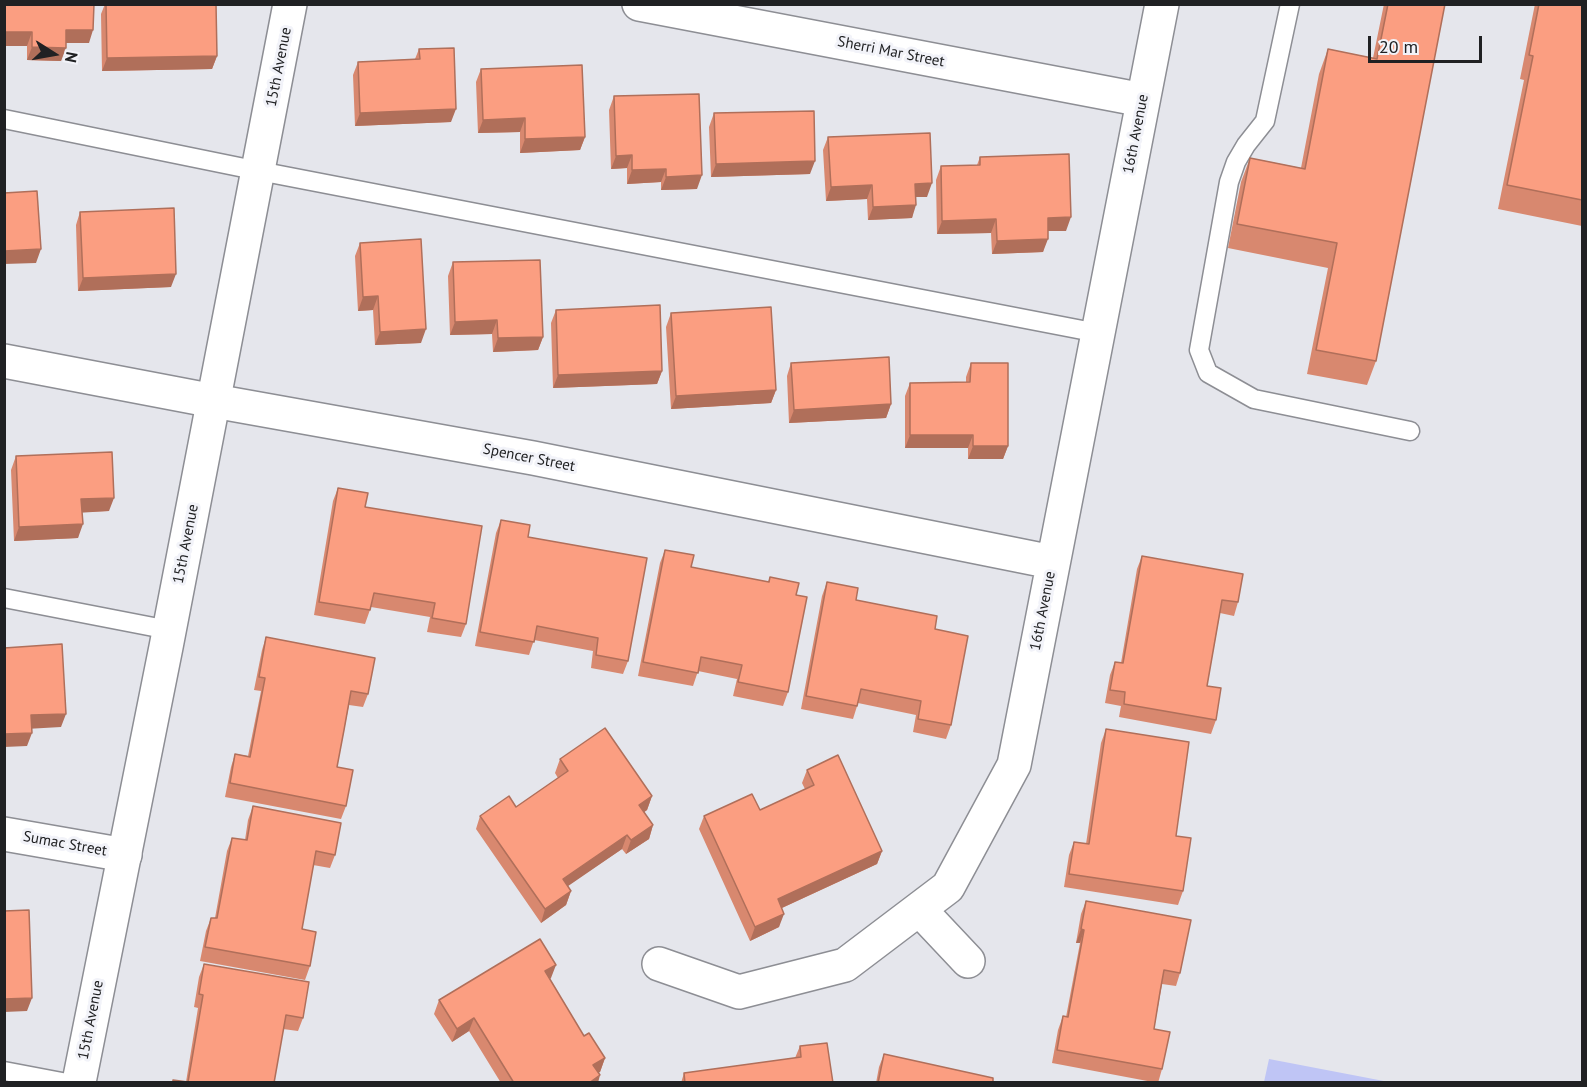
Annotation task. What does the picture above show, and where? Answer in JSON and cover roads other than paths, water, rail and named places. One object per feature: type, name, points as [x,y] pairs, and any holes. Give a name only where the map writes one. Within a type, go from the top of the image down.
[{"type":"street","name":"15th Avenue","points":[[79,1083],[290,4]]},
{"type":"street","name":"Sherri Mar Street","points":[[639,4],[1143,100]]},
{"type":"street","name":"16th Avenue","points":[[659,964],[739,992],[845,965],[948,887],[1014,765],[1162,4]]},
{"type":"street","name":"Spencer Street","points":[[4,361],[533,458],[1052,562]]},
{"type":"street","name":"Sumac Street","points":[[4,834],[125,855]]},
{"type":"street","points":[[919,909],[968,961]]},
{"type":"lane","points":[[1290,4],[1265,121],[1246,145],[1236,162],[1229,182],[1199,350],[1208,373],[1254,399],[1410,431]]},
{"type":"lane","points":[[4,119],[259,171],[1098,333]]},
{"type":"lane","points":[[4,598],[169,630]]},
{"type":"lane","points":[[4,1071],[62,1083]]}]
